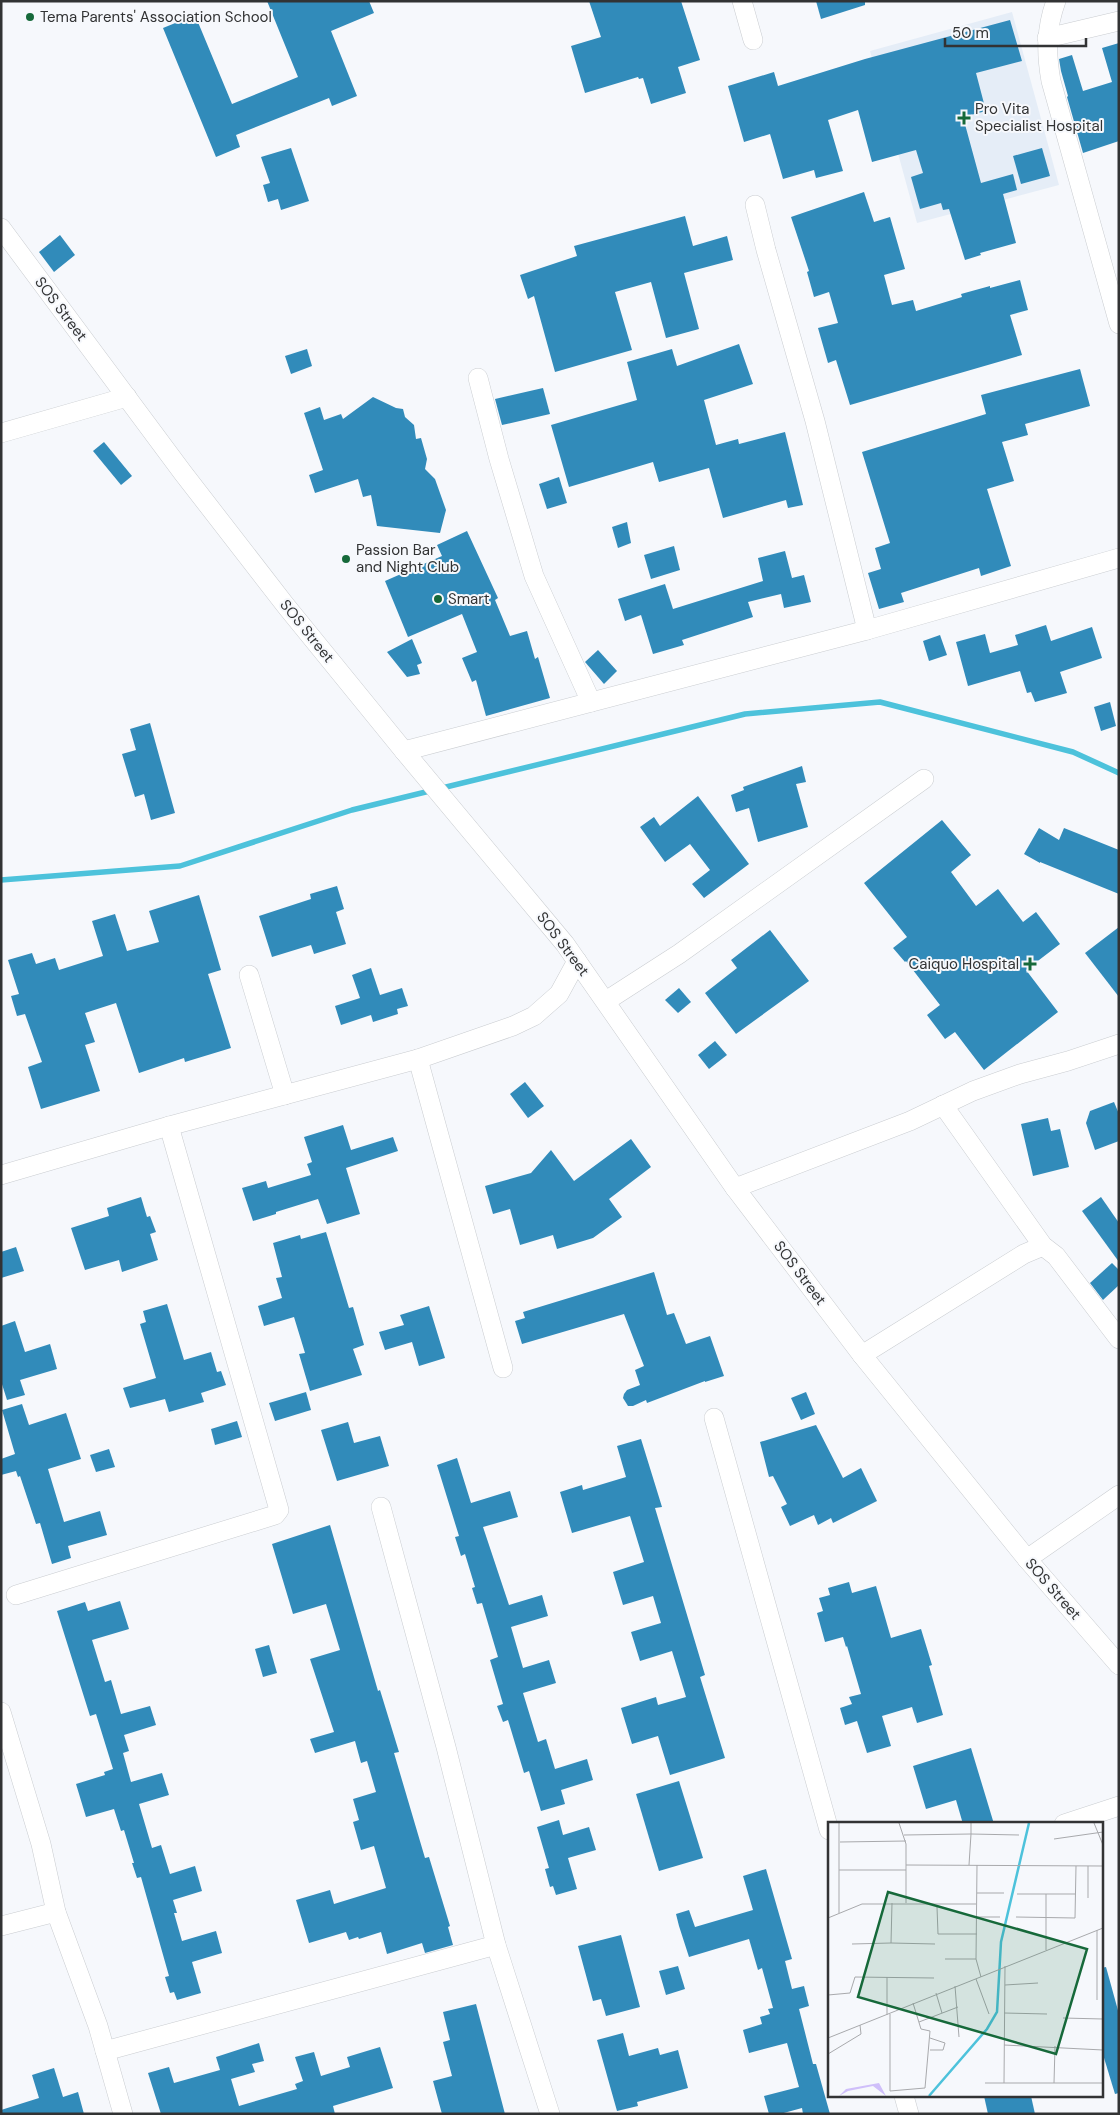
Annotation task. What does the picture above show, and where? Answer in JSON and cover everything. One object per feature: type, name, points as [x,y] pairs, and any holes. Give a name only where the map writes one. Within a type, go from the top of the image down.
[{"type":"street","points":[[742,1],[752,40]]},
{"type":"street","points":[[1056,1],[1051,15],[1047,38],[1048,61],[1057,105],[1119,324]]},
{"type":"street","points":[[1047,38],[1119,21]]},
{"type":"street","points":[[755,205],[815,421],[866,630]]},
{"type":"street","name":"SOS Street","points":[[1,228],[126,397],[286,606],[577,961],[735,1188],[862,1355],[1027,1559],[1119,1665]]},
{"type":"street","points":[[478,378],[534,576],[591,702]]},
{"type":"street","points":[[1,433],[126,397]]},
{"type":"street","points":[[404,751],[866,630],[1119,558]]},
{"type":"street","points":[[606,1001],[679,954],[924,779]]},
{"type":"street","points":[[2,1173],[418,1059],[513,1026],[534,1016],[559,994],[577,961]]},
{"type":"street","points":[[249,975],[285,1094]]},
{"type":"street","points":[[735,1188],[910,1121],[974,1091],[1020,1074],[1119,1044]]},
{"type":"street","points":[[418,1059],[503,1368]]},
{"type":"street","points":[[943,1106],[1043,1246],[1056,1256],[1119,1338]]},
{"type":"street","points":[[16,1595],[275,1515],[279,1510],[169,1126]]},
{"type":"street","points":[[862,1355],[1024,1254],[1043,1246]]},
{"type":"street","points":[[714,1418],[828,1826]]},
{"type":"street","points":[[1027,1559],[1119,1495]]},
{"type":"street","points":[[381,1507],[446,1747],[496,1945],[550,2114]]},
{"type":"street","points":[[1,1712],[41,1844],[56,1912],[98,2026],[123,2114]]},
{"type":"street","points":[[1070,1822],[1119,1806]]},
{"type":"street","points":[[1,1926],[56,1912]]},
{"type":"street","points":[[105,2051],[496,1945]]},
{"type":"street","points":[[905,2098],[909,2114]]},
{"type":"shaded area","name":"Pro Vita Specialist Hospital","points":[[1012,12],[1059,185],[917,223],[870,51]]},
{"type":"building","points":[[267,1],[369,1],[374,13],[331,31],[357,96],[332,106],[329,98],[236,135],[240,147],[216,157],[163,28],[195,15],[232,104],[298,77]]},
{"type":"building","points":[[589,1],[681,1],[700,60],[678,67],[686,93],[651,104],[643,78],[639,79],[638,77],[585,93],[571,46],[601,37]]},
{"type":"building","points":[[816,1],[865,1],[865,5],[821,19]]},
{"type":"building","points":[[1010,20],[1022,61],[976,73],[986,111],[963,117],[981,183],[1013,174],[1017,190],[1003,194],[1016,243],[980,253],[981,255],[965,260],[949,209],[943,210],[941,203],[920,209],[911,177],[923,173],[916,150],[872,162],[858,110],[828,120],[843,171],[816,178],[814,170],[783,179],[770,134],[744,142],[728,86],[774,72],[778,86],[865,59]]},
{"type":"building","points":[[1119,43],[1119,141],[1083,153],[1067,97],[1059,59],[1072,55],[1083,91],[1112,82],[1102,48]]},
{"type":"building","points":[[291,148],[309,201],[281,210],[278,199],[268,202],[263,185],[270,183],[261,157]]},
{"type":"building","points":[[1042,148],[1050,176],[1021,184],[1013,156]]},
{"type":"building","points":[[864,192],[874,222],[890,217],[905,269],[884,275],[892,305],[913,300],[916,311],[962,297],[961,294],[1020,280],[1028,310],[1010,315],[1022,355],[850,405],[836,360],[828,363],[818,328],[838,323],[829,292],[814,297],[807,272],[809,271],[791,217]]},
{"type":"building","points":[[685,216],[693,246],[727,236],[733,260],[684,273],[699,329],[666,338],[651,282],[615,292],[632,350],[555,372],[534,296],[528,299],[520,275],[577,256],[574,246]]},
{"type":"building","points":[[60,235],[75,255],[54,272],[39,252]]},
{"type":"building","points":[[739,344],[753,384],[704,400],[716,445],[738,439],[739,444],[785,432],[803,505],[788,508],[786,500],[723,518],[709,468],[659,482],[653,462],[569,487],[551,425],[637,400],[627,362],[672,349],[677,366]]},
{"type":"building","points":[[307,349],[312,366],[291,374],[285,356]]},
{"type":"building","points":[[1080,369],[1090,406],[1025,424],[1028,435],[1002,442],[1014,481],[987,489],[1011,566],[981,576],[979,568],[901,593],[904,602],[879,609],[868,573],[881,569],[875,548],[890,543],[862,452],[986,414],[981,395]]},
{"type":"building","points":[[543,388],[550,414],[502,425],[495,399]]},
{"type":"building","points":[[373,397],[396,408],[403,409],[405,417],[414,425],[416,439],[421,438],[427,459],[425,469],[435,479],[446,510],[440,533],[377,526],[371,495],[363,497],[358,479],[315,493],[309,475],[323,470],[304,413],[320,407],[324,420],[341,414],[343,419]]},
{"type":"building","points":[[104,442],[132,476],[121,485],[93,451]]},
{"type":"building","points":[[559,477],[567,503],[547,509],[539,484]]},
{"type":"building","points":[[627,522],[631,543],[618,548],[612,527]]},
{"type":"building","points":[[467,531],[498,598],[495,600],[510,636],[527,631],[535,659],[538,657],[550,698],[486,716],[476,680],[472,682],[462,658],[477,652],[462,614],[408,637],[385,581],[442,556],[437,545]]},
{"type":"building","points":[[674,546],[680,570],[651,579],[644,555]]},
{"type":"building","points":[[785,551],[792,578],[804,575],[811,602],[784,608],[781,594],[748,602],[753,617],[682,640],[684,645],[653,654],[641,615],[625,621],[618,599],[665,584],[673,609],[763,581],[758,558]]},
{"type":"building","points":[[1046,625],[1051,641],[1092,627],[1102,658],[1060,672],[1067,693],[1035,702],[1031,692],[1027,693],[1020,671],[968,686],[956,642],[985,634],[990,653],[1018,645],[1015,635]]},
{"type":"building","points":[[940,635],[947,655],[929,661],[923,641]]},
{"type":"building","points":[[412,639],[422,663],[417,665],[420,674],[407,677],[387,652]]},
{"type":"building","points":[[598,650],[617,671],[604,684],[585,662]]},
{"type":"building","points":[[1110,702],[1116,726],[1101,731],[1094,707]]},
{"type":"building","points":[[150,723],[175,813],[151,820],[144,794],[135,797],[122,754],[136,750],[130,729]]},
{"type":"building","points":[[802,766],[806,782],[796,784],[808,827],[758,842],[749,808],[736,812],[731,795],[744,790],[743,787]]},
{"type":"building","points":[[698,796],[749,864],[704,898],[692,884],[710,870],[690,844],[665,862],[640,827],[654,817],[660,826]]},
{"type":"building","points":[[942,820],[971,855],[951,872],[976,906],[998,889],[1023,922],[1036,912],[1060,944],[1026,970],[1058,1012],[984,1070],[955,1032],[945,1039],[927,1015],[940,1005],[906,961],[893,948],[907,937],[864,883]]},
{"type":"building","points":[[1039,828],[1059,840],[1064,828],[1119,850],[1119,894],[1040,863],[1024,854]]},
{"type":"building","points":[[337,886],[344,909],[336,912],[346,944],[314,954],[311,945],[272,957],[259,916],[311,899],[310,894]]},
{"type":"building","points":[[199,895],[221,970],[208,974],[231,1048],[185,1062],[184,1058],[139,1073],[116,1003],[85,1013],[95,1042],[85,1045],[100,1091],[41,1109],[28,1067],[42,1062],[25,1014],[17,1016],[11,996],[19,994],[8,960],[32,953],[36,964],[55,958],[59,970],[103,956],[92,921],[115,914],[127,951],[159,942],[149,911]]},
{"type":"building","points":[[1119,927],[1119,997],[1085,953]]},
{"type":"building","points":[[770,930],[809,981],[736,1034],[705,993],[737,968],[731,960]]},
{"type":"building","points":[[371,968],[380,995],[402,988],[408,1006],[397,1009],[398,1014],[373,1022],[371,1015],[341,1025],[335,1006],[360,998],[352,975]]},
{"type":"building","points":[[679,988],[691,1002],[678,1013],[665,1000]]},
{"type":"building","points":[[715,1041],[727,1055],[709,1069],[698,1055]]},
{"type":"building","points":[[525,1082],[544,1106],[528,1118],[510,1094]]},
{"type":"building","points":[[1114,1102],[1119,1114],[1119,1141],[1095,1150],[1086,1123],[1090,1111]]},
{"type":"building","points":[[1048,1118],[1051,1131],[1060,1129],[1069,1167],[1033,1176],[1021,1124]]},
{"type":"building","points":[[343,1125],[351,1150],[393,1137],[398,1151],[346,1168],[360,1214],[327,1224],[318,1199],[253,1221],[242,1188],[266,1181],[268,1188],[311,1175],[307,1164],[312,1162],[304,1137]]},
{"type":"building","points":[[631,1139],[651,1167],[609,1199],[622,1217],[593,1238],[557,1249],[553,1235],[520,1245],[510,1209],[493,1214],[485,1186],[531,1173],[551,1150],[574,1181]]},
{"type":"building","points":[[141,1197],[147,1217],[150,1216],[156,1232],[150,1234],[158,1260],[122,1272],[119,1260],[85,1270],[71,1228],[109,1216],[107,1208]]},
{"type":"building","points":[[1101,1197],[1119,1223],[1119,1262],[1082,1211]]},
{"type":"building","points":[[326,1232],[349,1308],[353,1307],[364,1345],[353,1349],[362,1375],[310,1391],[299,1354],[305,1353],[294,1317],[264,1326],[258,1306],[282,1298],[276,1278],[282,1277],[273,1243],[300,1235],[301,1239]]},
{"type":"building","points":[[16,1247],[24,1271],[1,1278],[1,1252]]},
{"type":"building","points":[[1112,1263],[1119,1270],[1119,1285],[1103,1300],[1090,1283]]},
{"type":"building","points":[[654,1272],[667,1315],[674,1313],[686,1344],[710,1336],[724,1376],[705,1381],[647,1403],[646,1400],[633,1406],[628,1406],[623,1398],[624,1394],[627,1390],[640,1385],[635,1370],[644,1366],[624,1314],[522,1344],[515,1321],[525,1318],[523,1312]]},
{"type":"building","points":[[167,1304],[184,1360],[211,1352],[217,1372],[221,1371],[226,1385],[201,1393],[204,1402],[169,1412],[165,1399],[130,1408],[123,1388],[156,1378],[140,1324],[146,1322],[143,1311]]},
{"type":"building","points":[[429,1306],[445,1358],[419,1366],[412,1342],[385,1350],[379,1332],[404,1325],[400,1315]]},
{"type":"building","points":[[15,1321],[25,1352],[50,1344],[57,1369],[20,1380],[25,1395],[7,1400],[1,1381],[1,1326]]},
{"type":"building","points":[[306,1392],[311,1410],[275,1421],[269,1403]]},
{"type":"building","points":[[806,1392],[815,1414],[801,1420],[791,1398]]},
{"type":"building","points":[[22,1404],[29,1425],[66,1413],[81,1459],[48,1469],[64,1522],[100,1511],[107,1535],[68,1546],[71,1558],[52,1564],[40,1523],[36,1524],[20,1476],[18,1477],[16,1471],[1,1475],[1,1459],[15,1454],[2,1410]]},
{"type":"building","points":[[237,1421],[242,1437],[215,1445],[211,1429]]},
{"type":"building","points":[[348,1422],[354,1443],[380,1436],[389,1466],[337,1481],[321,1430]]},
{"type":"building","points":[[816,1425],[843,1478],[861,1468],[877,1501],[833,1523],[831,1518],[818,1525],[814,1515],[790,1526],[781,1507],[787,1504],[773,1476],[769,1477],[760,1442]]},
{"type":"building","points":[[641,1439],[662,1507],[655,1508],[705,1675],[700,1677],[725,1758],[670,1775],[658,1736],[632,1744],[621,1708],[656,1697],[658,1705],[686,1697],[672,1651],[640,1661],[631,1632],[661,1623],[653,1596],[623,1605],[613,1572],[644,1562],[630,1516],[572,1533],[560,1492],[582,1485],[583,1490],[626,1477],[617,1446]]},
{"type":"building","points":[[109,1449],[115,1467],[96,1472],[90,1455]]},
{"type":"building","points":[[457,1458],[471,1503],[510,1491],[518,1517],[483,1527],[509,1605],[542,1595],[548,1616],[511,1627],[523,1668],[549,1660],[556,1683],[523,1693],[538,1742],[546,1739],[555,1769],[587,1759],[593,1780],[561,1790],[565,1804],[541,1811],[529,1771],[524,1773],[508,1720],[503,1722],[497,1706],[503,1704],[490,1660],[498,1657],[482,1603],[477,1604],[472,1588],[475,1587],[465,1554],[461,1556],[455,1537],[459,1536],[437,1465]]},
{"type":"building","points":[[330,1525],[378,1691],[380,1690],[399,1752],[394,1753],[425,1858],[429,1857],[450,1926],[448,1927],[453,1945],[425,1953],[422,1943],[387,1954],[381,1932],[349,1940],[346,1932],[309,1943],[296,1900],[330,1890],[334,1904],[386,1888],[374,1846],[361,1850],[353,1822],[359,1820],[353,1799],[376,1792],[367,1761],[361,1763],[355,1741],[315,1753],[310,1739],[334,1732],[310,1659],[340,1650],[326,1604],[293,1614],[272,1544]]},
{"type":"building","points":[[849,1582],[852,1593],[876,1586],[891,1638],[921,1629],[932,1665],[929,1666],[943,1715],[917,1723],[912,1707],[882,1716],[891,1746],[867,1753],[857,1721],[845,1725],[840,1708],[852,1704],[849,1697],[861,1694],[847,1646],[843,1637],[825,1642],[817,1613],[823,1611],[819,1598],[830,1595],[828,1588]]},
{"type":"building","points":[[120,1601],[129,1629],[92,1640],[105,1682],[111,1680],[121,1714],[150,1706],[156,1725],[124,1735],[129,1751],[123,1753],[131,1782],[162,1773],[169,1795],[139,1804],[152,1848],[161,1845],[170,1874],[195,1866],[202,1891],[173,1900],[177,1913],[174,1913],[182,1941],[216,1931],[222,1953],[192,1962],[201,1993],[177,2000],[174,1992],[170,1993],[165,1977],[169,1976],[141,1877],[137,1878],[124,1830],[121,1831],[114,1809],[86,1817],[76,1784],[105,1775],[104,1772],[113,1769],[96,1714],[90,1716],[57,1611],[85,1602],[88,1611]]},
{"type":"building","points":[[269,1645],[277,1673],[263,1677],[255,1649]]},
{"type":"building","points":[[971,1748],[993,1822],[962,1822],[956,1800],[926,1809],[913,1766]]},
{"type":"building","points":[[679,1781],[703,1858],[659,1871],[636,1794]]},
{"type":"building","points":[[559,1820],[563,1835],[589,1827],[596,1850],[568,1858],[577,1889],[556,1895],[553,1886],[550,1887],[545,1869],[549,1868],[537,1827]]},
{"type":"building","points":[[766,1869],[792,1959],[785,1961],[792,1989],[804,1986],[809,2006],[799,2009],[813,2064],[816,2064],[830,2114],[803,2114],[802,2108],[780,2114],[769,2114],[764,2096],[799,2087],[787,2043],[749,2053],[743,2030],[762,2024],[760,2017],[770,2014],[768,2009],[773,2008],[762,1968],[758,1970],[749,1939],[689,1957],[679,1926],[676,1914],[689,1910],[695,1927],[753,1910],[743,1876]]},
{"type":"building","points":[[621,1935],[640,2007],[606,2016],[601,1999],[593,2001],[578,1946]]},
{"type":"building","points":[[678,1966],[685,1989],[666,1995],[659,1971]]},
{"type":"building","points":[[1106,1967],[1119,2014],[1119,2093],[1115,2094],[1102,2051],[1102,1968]]},
{"type":"building","points":[[476,2004],[505,2114],[442,2114],[433,2081],[452,2076],[443,2042],[450,2040],[443,2012]]},
{"type":"building","points":[[623,2033],[629,2056],[658,2048],[660,2055],[678,2050],[688,2088],[637,2102],[638,2106],[617,2111],[597,2040]]},
{"type":"building","points":[[259,2043],[264,2061],[252,2064],[255,2072],[231,2079],[239,2106],[297,2089],[295,2084],[303,2081],[295,2057],[314,2052],[321,2076],[350,2067],[347,2057],[380,2047],[393,2088],[333,2106],[335,2114],[161,2114],[148,2073],[169,2067],[174,2083],[220,2070],[216,2057]]},
{"type":"building","points":[[54,2068],[63,2097],[78,2092],[84,2114],[1,2114],[1,2110],[39,2098],[32,2075]]},
{"type":"building","points":[[984,2098],[1031,2098],[1035,2114],[988,2114]]},
{"type":"waterway","points":[[1,880],[180,866],[352,810],[745,714],[880,702],[1073,752],[1119,773]]},
{"type":"place","name":"Tema Parents' Association School","points":[[30,17]]},
{"type":"place","name":"Pro Vita Specialist Hospital","points":[[964,118]]},
{"type":"place","name":"Passion Bar and Night Club","points":[[346,559]]},
{"type":"place","name":"Smart","points":[[438,599]]},
{"type":"place","name":"Caiquo Hospital","points":[[1030,964]]}]
